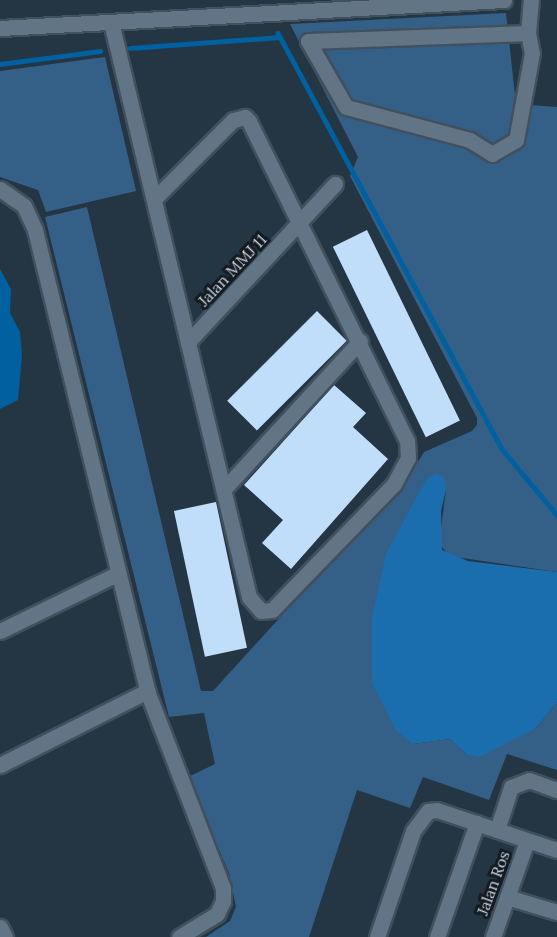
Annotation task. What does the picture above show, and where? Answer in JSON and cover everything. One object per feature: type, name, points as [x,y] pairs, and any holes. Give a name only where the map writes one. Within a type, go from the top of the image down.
[{"type":"street","points":[[0,28],[504,0]]},
{"type":"street","points":[[528,33],[308,41],[346,107],[470,140],[492,154],[516,140],[532,53],[528,33],[531,0]]},
{"type":"street","points":[[111,22],[249,597],[261,611],[272,610],[394,484],[408,458],[402,426],[300,222],[244,117],[233,120],[154,199]]},
{"type":"street","name":"Jalan MMJ 11","points":[[188,342],[335,184]]},
{"type":"street","points":[[0,189],[24,207],[34,230],[79,400],[117,574],[147,691],[223,888],[223,901],[217,914],[179,937]]},
{"type":"street","points":[[224,489],[360,341]]},
{"type":"street","points":[[0,631],[117,574]]},
{"type":"street","points":[[0,765],[147,691]]},
{"type":"street","points":[[497,830],[511,787],[529,780],[557,790]]},
{"type":"street","points":[[377,937],[420,817],[437,810],[557,850]]},
{"type":"street","points":[[437,937],[477,823]]},
{"type":"street","name":"Jalan Ros","points":[[493,937],[527,841]]},
{"type":"street","points":[[507,897],[557,912]]},
{"type":"street","points":[[0,927],[5,937]]},
{"type":"shaded area","points":[[506,13],[516,104],[557,107],[557,572],[449,556],[439,543],[446,490],[427,478],[415,502],[413,744],[450,739],[466,754],[536,728],[557,702],[557,770],[507,754],[489,800],[423,777],[410,808],[357,790],[309,937],[206,937],[230,921],[236,907],[229,873],[188,777],[215,764],[204,713],[169,717],[45,217],[87,207],[201,691],[213,691],[409,476],[424,452],[472,431],[477,425],[477,418],[350,176],[358,157],[290,24]]},
{"type":"shaded area","points":[[105,57],[136,191],[46,212],[38,190],[0,177],[0,71]]},
{"type":"shaded area","points":[[0,269],[11,289],[10,313],[20,332],[22,355],[18,400],[0,409]]},
{"type":"shaded area","points":[[437,474],[444,478],[446,490],[441,511],[442,550],[468,561],[557,572],[557,702],[536,728],[479,757],[466,754],[450,739],[413,744],[396,730],[372,683],[372,618],[386,554],[427,478]]},
{"type":"building","points":[[367,230],[460,421],[426,437],[333,247]]},
{"type":"building","points":[[317,311],[347,341],[257,431],[227,401]]},
{"type":"building","points":[[334,385],[366,413],[353,427],[388,459],[291,569],[262,543],[283,520],[244,485]]},
{"type":"building","points":[[216,502],[247,648],[205,657],[174,511]]},
{"type":"waterway","points":[[278,33],[502,449],[557,515]]},
{"type":"waterway","points":[[130,48],[280,37]]},
{"type":"waterway","points":[[0,64],[100,51]]}]
